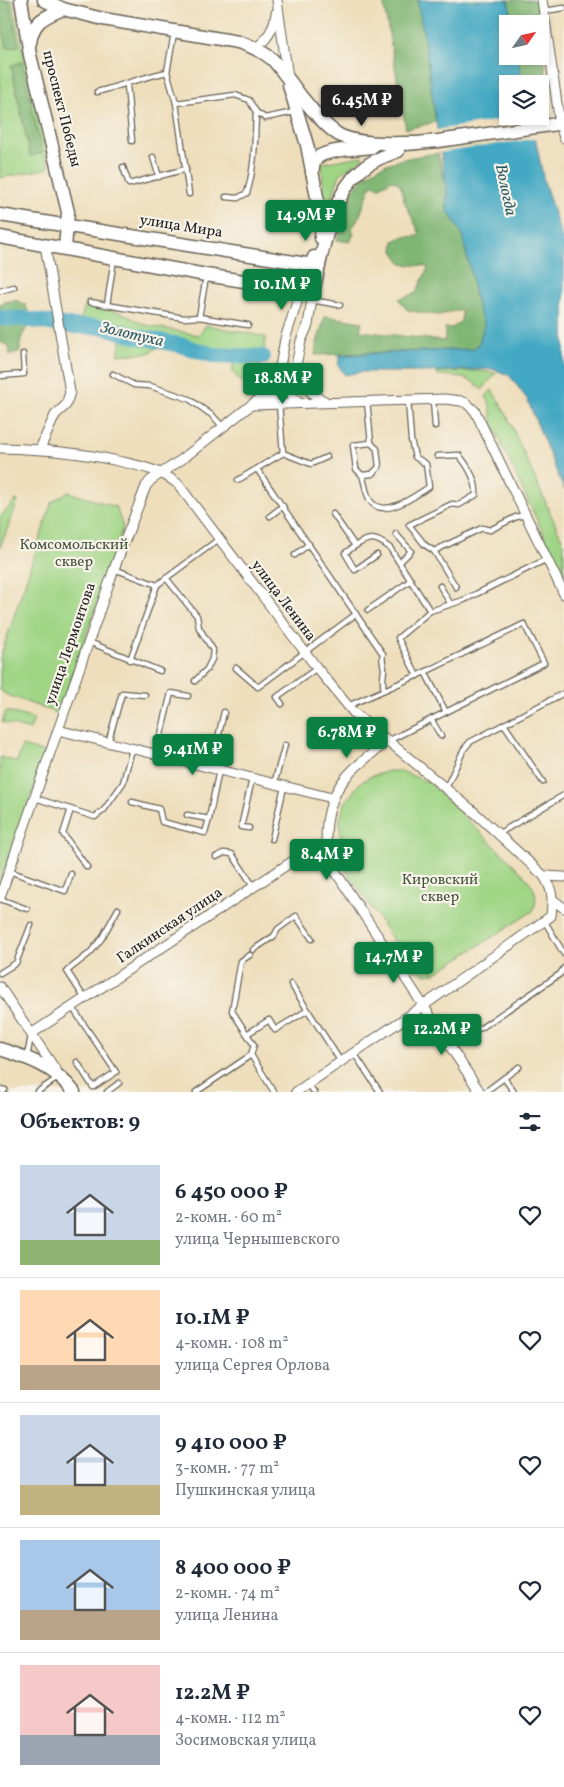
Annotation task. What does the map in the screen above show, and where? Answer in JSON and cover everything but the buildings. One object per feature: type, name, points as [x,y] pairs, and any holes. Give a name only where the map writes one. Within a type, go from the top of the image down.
[{"type":"main road","name":"проспект Победы","points":[[20,0],[29,48],[68,212],[68,225]]},
{"type":"main road","points":[[44,0],[64,9],[103,20],[174,30],[238,42],[255,48],[279,66],[288,80],[321,119],[342,136],[354,140],[375,142],[437,142]]},
{"type":"main road","points":[[29,48],[31,34],[38,23],[48,15],[64,9]]},
{"type":"main road","points":[[288,80],[307,145],[325,241]]},
{"type":"main road","points":[[307,145],[317,158],[336,159],[398,151],[437,142],[542,126],[563,130]]},
{"type":"main road","points":[[312,173],[317,158],[321,155],[414,143]]},
{"type":"main road","points":[[315,265],[337,206],[350,182],[365,166],[398,151]]},
{"type":"main road","name":"улица Мира","points":[[0,215],[315,265]]},
{"type":"main road","points":[[0,237],[308,294],[320,245],[322,223]]},
{"type":"main road","points":[[65,248],[68,225]]},
{"type":"main road","points":[[0,1049],[43,1064],[60,1077],[74,1092]]},
{"type":"street","points":[[255,48],[266,40],[273,28],[276,0]]},
{"type":"street","points":[[276,0],[288,80]]},
{"type":"street","points":[[542,0],[563,130]]},
{"type":"street","points":[[40,449],[55,415],[66,405],[70,392],[45,245]]},
{"type":"street","points":[[252,405],[277,383],[285,339],[308,294]]},
{"type":"street","points":[[252,405],[287,389],[296,382],[295,370],[301,341],[308,325],[308,294]]},
{"type":"street","points":[[280,368],[289,376],[295,370]]},
{"type":"street","points":[[280,368],[287,389],[294,400],[299,403]]},
{"type":"street","points":[[295,370],[310,393],[327,402]]},
{"type":"street","points":[[252,405],[408,400],[460,401],[466,403],[474,411],[564,594]]},
{"type":"street","name":"улица Лермонтова","points":[[0,898],[114,569],[146,486],[151,480],[163,473],[252,405]]},
{"type":"street","points":[[0,448],[40,449],[84,454],[163,473]]},
{"type":"street","name":"улица Ленина","points":[[163,473],[178,484],[316,668],[348,706],[367,725],[446,788],[544,876],[551,888],[553,900]]},
{"type":"street","points":[[58,730],[332,798]]},
{"type":"street","points":[[388,740],[351,772],[336,789],[329,812],[325,844],[335,871],[480,1092]]},
{"type":"street","name":"Галкинская улица","points":[[31,1034],[308,851],[325,844]]},
{"type":"street","points":[[544,876],[564,877]]},
{"type":"street","points":[[304,1089],[551,916],[553,900],[564,908]]},
{"type":"street","points":[[0,987],[60,1077]]},
{"type":"lane","points":[[544,11],[564,8]]},
{"type":"lane","points":[[174,30],[167,72],[176,103],[190,194]]},
{"type":"lane","points":[[97,92],[127,85],[140,78],[167,72]]},
{"type":"lane","points":[[127,85],[132,141]]},
{"type":"lane","points":[[176,103],[235,95],[249,100],[256,112],[265,118],[297,112]]},
{"type":"lane","points":[[226,197],[238,198],[246,193],[253,164],[256,112]]},
{"type":"lane","points":[[153,157],[160,177]]},
{"type":"lane","points":[[123,167],[129,184],[186,169]]},
{"type":"lane","points":[[107,305],[114,257]]},
{"type":"lane","points":[[199,317],[206,275]]},
{"type":"lane","points":[[0,291],[14,287]]},
{"type":"lane","points":[[308,294],[340,305]]},
{"type":"lane","points":[[90,302],[184,318],[199,317],[248,325]]},
{"type":"lane","points":[[0,376],[24,374],[23,354]]},
{"type":"lane","points":[[113,374],[134,385],[150,386],[190,399],[213,416],[223,427]]},
{"type":"lane","points":[[371,443],[353,445],[356,469],[362,475],[370,500],[376,506],[384,508],[402,503],[429,487],[426,464],[415,457],[413,449],[408,400]]},
{"type":"lane","points":[[433,400],[435,426]]},
{"type":"lane","points":[[362,475],[372,474],[379,467],[377,449],[371,443],[367,401]]},
{"type":"lane","points":[[280,404],[283,453]]},
{"type":"lane","points":[[283,453],[311,464],[327,457]]},
{"type":"lane","points":[[238,480],[283,453]]},
{"type":"lane","points":[[437,456],[459,455],[468,466],[476,488],[476,495],[459,505],[452,504],[409,525],[425,545],[434,551],[456,586]]},
{"type":"lane","points":[[257,469],[310,544],[383,654],[381,660],[384,668],[382,680],[384,690]]},
{"type":"lane","points":[[270,516],[283,506]]},
{"type":"lane","points":[[333,514],[356,546]]},
{"type":"lane","points":[[434,551],[482,528],[490,530],[516,516],[525,515]]},
{"type":"lane","points":[[396,534],[411,552],[400,562]]},
{"type":"lane","points":[[130,660],[157,584],[219,539]]},
{"type":"lane","points":[[377,555],[356,570],[345,553],[366,539],[375,539],[382,542],[390,548],[400,562],[430,611]]},
{"type":"lane","points":[[295,555],[310,544]]},
{"type":"lane","points":[[416,676],[398,638],[430,611],[464,600],[547,560]]},
{"type":"lane","points":[[114,569],[157,584]]},
{"type":"lane","points":[[166,578],[196,616],[199,628],[213,650],[212,659],[195,681]]},
{"type":"lane","points":[[368,610],[411,580]]},
{"type":"lane","points":[[440,586],[450,603]]},
{"type":"lane","points":[[236,668],[258,687],[356,614]]},
{"type":"lane","points":[[348,706],[425,672],[524,624],[544,663],[388,740]]},
{"type":"lane","points":[[89,642],[160,671]]},
{"type":"lane","points":[[282,704],[277,697],[316,668]]},
{"type":"lane","points":[[425,672],[446,712]]},
{"type":"lane","points":[[108,743],[122,693],[145,695]]},
{"type":"lane","points":[[156,755],[170,693],[188,696]]},
{"type":"lane","points":[[446,788],[464,749],[470,742],[564,693]]},
{"type":"lane","points":[[132,802],[159,809],[162,822],[206,833],[224,712]]},
{"type":"lane","points":[[431,719],[441,736]]},
{"type":"lane","points":[[504,724],[543,782]]},
{"type":"lane","points":[[274,784],[285,745]]},
{"type":"lane","points":[[34,798],[95,817],[104,810],[123,783],[132,749]]},
{"type":"lane","points":[[249,828],[241,827],[252,779]]},
{"type":"lane","points":[[272,839],[284,787]]},
{"type":"lane","points":[[498,834],[564,795]]},
{"type":"lane","points":[[70,810],[63,834],[87,867]]},
{"type":"lane","points":[[187,815],[209,820]]},
{"type":"lane","points":[[216,857],[224,853],[232,854],[254,887]]},
{"type":"lane","points":[[9,871],[65,891],[71,874]]},
{"type":"lane","points":[[0,898],[26,909]]},
{"type":"lane","points":[[85,999],[67,970],[90,953],[102,938],[118,909]]},
{"type":"lane","points":[[253,950],[274,936],[278,928],[296,916],[312,939]]},
{"type":"lane","points":[[544,920],[564,954]]},
{"type":"lane","points":[[0,973],[16,963],[31,925]]},
{"type":"lane","points":[[196,1092],[251,1055],[254,1045],[232,1012],[241,961],[250,955]]},
{"type":"lane","points":[[444,1038],[481,1028],[560,974],[564,968]]},
{"type":"lane","points":[[291,984],[341,1062]]},
{"type":"lane","points":[[72,1007],[116,1072],[94,1087],[77,1062]]},
{"type":"lane","points":[[247,1034],[269,1020],[275,1030],[308,1010]]},
{"type":"lane","points":[[27,1057],[31,1034]]},
{"type":"lane","points":[[354,1053],[380,1092]]},
{"type":"lane","points":[[251,1055],[274,1092]]},
{"type":"lane","points":[[485,1092],[519,1067]]},
{"type":"lane","points":[[37,1092],[60,1077]]},
{"type":"lane","points":[[504,1078],[514,1092]]},
{"type":"lane","points":[[106,1092],[119,1083]]},
{"type":"lane","points":[[0,1089],[5,1090],[3,1092]]},
{"type":"lane","points":[[304,1089],[314,1092]]},
{"type":"green space","points":[[0,0],[12,0],[49,168],[0,178]]},
{"type":"green space","points":[[0,0],[9,0],[19,46],[7,48],[0,14]]},
{"type":"green space","points":[[383,0],[417,0],[436,122],[406,129]]},
{"type":"green space","points":[[508,0],[536,0],[539,15],[511,15]]},
{"type":"green space","points":[[22,62],[42,153],[30,156],[11,65]]},
{"type":"green space","points":[[519,65],[545,65],[546,75],[521,75]]},
{"type":"green space","points":[[438,153],[447,190],[447,209],[462,234],[476,302],[484,325],[479,343],[474,349],[315,355],[325,316],[362,322],[360,331],[445,341],[445,328],[452,328],[461,321],[462,311],[453,311],[440,315],[422,313],[407,310],[399,299],[416,293],[428,268],[425,266],[402,264],[393,251],[394,241],[402,237],[419,236],[420,234],[404,201],[400,184],[392,180],[380,187],[371,185],[360,215],[352,229],[354,234],[350,242],[337,240],[349,200],[362,179],[371,172],[392,162]]},
{"type":"green space","points":[[362,156],[363,158],[340,174],[329,206],[324,213],[322,163]]},
{"type":"green space","points":[[15,300],[25,304],[32,322],[20,342],[20,351],[10,355],[9,346],[0,342],[0,305],[1,303]]},
{"type":"green space","points":[[86,302],[124,314],[145,325],[199,335],[206,325],[266,337],[263,359],[255,374],[241,382],[233,373],[233,363],[220,359],[158,347],[149,353],[118,355],[123,335],[105,326],[79,326]]},
{"type":"green space","points":[[480,371],[496,373],[482,390],[467,379],[456,376],[437,375],[436,372]]},
{"type":"green space","points":[[492,390],[506,413],[564,544],[564,577],[494,428],[486,396]]},
{"type":"green space","name":"Комсомольский сквер","points":[[68,492],[116,507],[123,527],[59,714],[5,694],[0,690],[0,658],[52,502]]},
{"type":"green space","points":[[16,500],[18,501],[0,548],[0,517]]},
{"type":"green space","points":[[6,711],[34,719],[30,730],[2,722]]},
{"type":"green space","points":[[22,746],[46,753],[0,882],[0,757],[17,762]]},
{"type":"green space","name":"Кировский сквер","points":[[389,771],[401,771],[430,783],[521,872],[532,885],[535,894],[536,899],[533,911],[436,973],[424,974],[412,968],[344,867],[341,854],[340,819],[345,803],[359,784],[369,777]]},
{"type":"water","name":"Вологда","points":[[417,0],[508,0],[511,15],[499,15],[499,65],[519,65],[521,75],[499,75],[499,125],[533,125],[544,181],[564,245],[564,490],[527,399],[509,375],[492,369],[361,372],[345,375],[338,365],[340,355],[474,349],[479,343],[484,325],[476,302],[462,234],[447,209],[447,190]]},
{"type":"pier","points":[[499,120],[499,125],[535,125],[538,138],[439,153],[436,130]]},
{"type":"waterway","name":"Золотуха","points":[[0,318],[24,319],[70,326],[105,327],[213,355],[263,357]]}]
